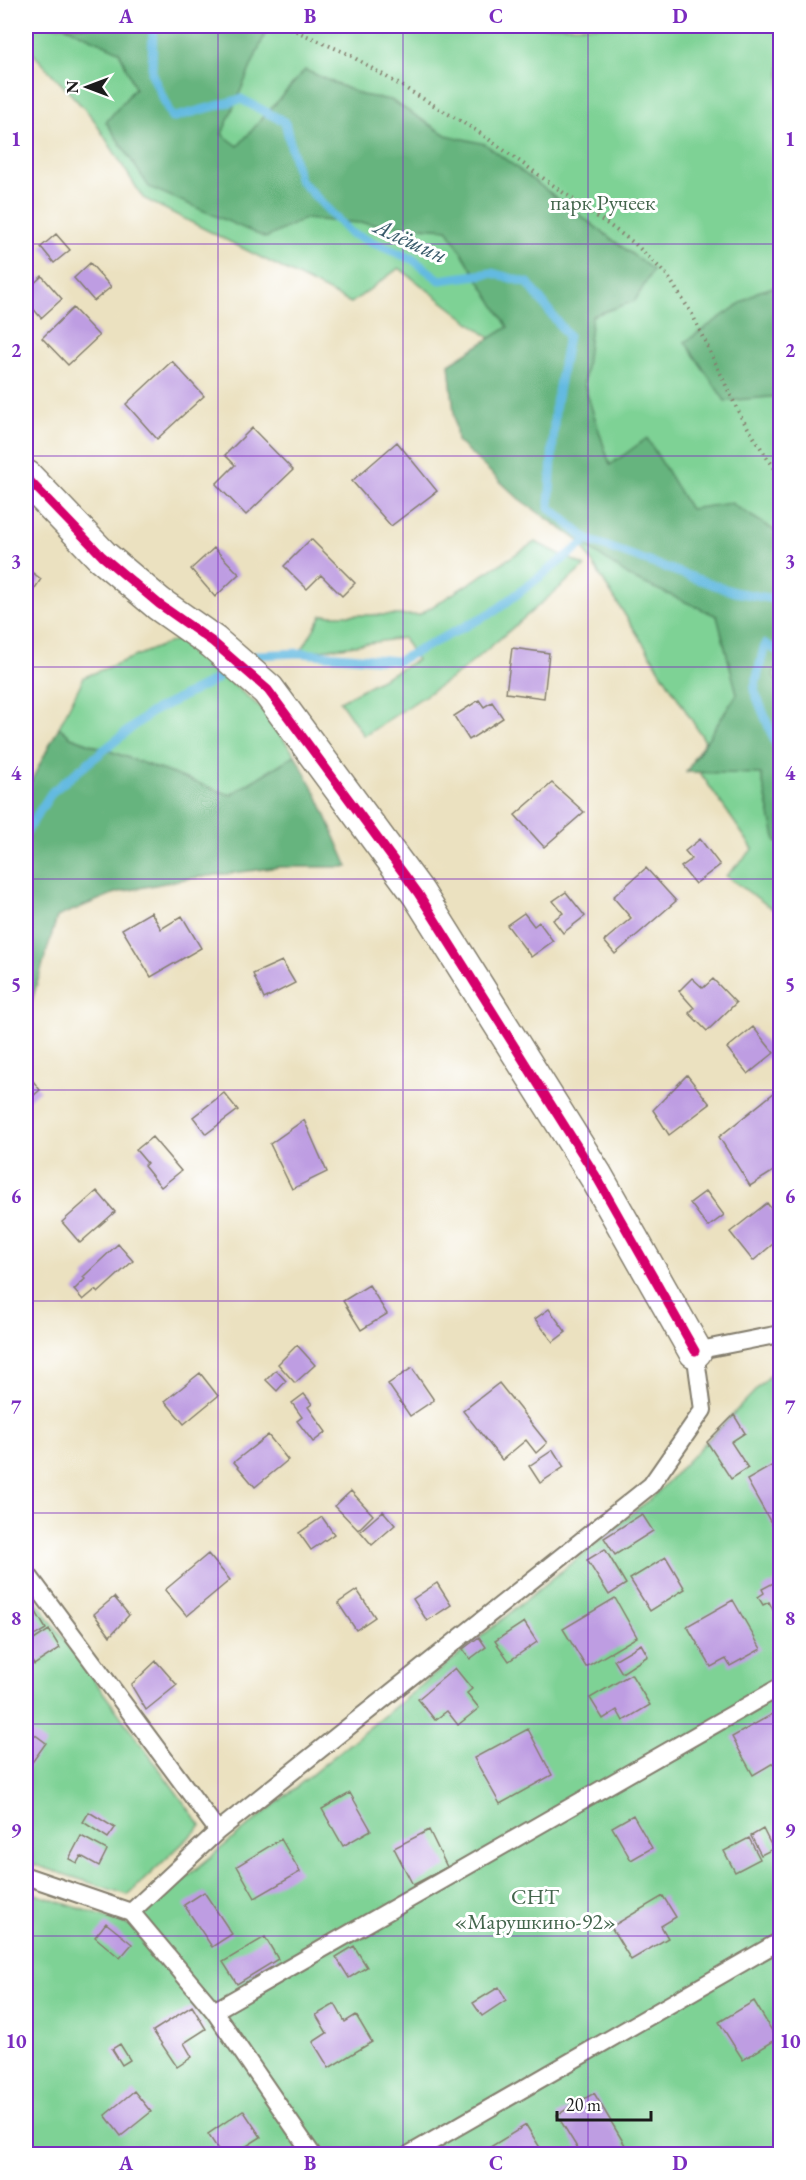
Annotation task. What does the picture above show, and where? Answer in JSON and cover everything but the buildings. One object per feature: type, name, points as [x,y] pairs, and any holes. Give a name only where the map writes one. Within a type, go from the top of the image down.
[{"type":"street","points":[[26,477],[102,556],[159,604],[213,642],[268,690],[418,893],[596,1176],[696,1352]]},
{"type":"lane","points":[[132,1912],[218,1831],[651,1485],[703,1410],[696,1352],[780,1334]]},
{"type":"lane","points":[[26,1572],[218,1831]]},
{"type":"lane","points":[[214,2010],[780,1687]]},
{"type":"lane","points":[[26,1876],[132,1912],[214,2010],[311,2154]]},
{"type":"lane","points":[[410,2154],[780,1941]]},
{"type":"path","points":[[285,26],[348,54],[477,131],[634,243],[668,275],[692,314],[741,417],[780,475]]},
{"type":"green space","name":"парк Ручеек","points":[[26,26],[780,26],[780,914],[726,876],[753,849],[692,761],[705,741],[606,585],[491,395],[490,338],[399,268],[351,303],[143,198],[92,117],[26,46]]},
{"type":"green space","points":[[64,26],[250,26],[265,34],[222,134],[238,146],[305,70],[362,95],[391,100],[446,135],[485,144],[653,270],[635,301],[592,316],[584,384],[610,465],[647,438],[690,509],[731,503],[780,534],[780,659],[773,675],[780,689],[780,843],[776,842],[761,774],[686,772],[737,694],[717,616],[632,578],[519,499],[457,441],[449,364],[508,327],[447,229],[304,219],[266,238],[149,187],[106,122],[135,88],[119,51]]},
{"type":"green space","points":[[780,285],[780,396],[725,401],[685,342],[757,292]]},
{"type":"green space","points":[[535,542],[585,566],[462,671],[364,736],[340,701],[417,660],[403,638],[300,653],[322,615],[419,615]]},
{"type":"green space","points":[[178,639],[260,707],[295,755],[230,795],[71,737],[59,727],[84,677]]},
{"type":"green space","points":[[59,727],[71,737],[230,795],[295,755],[317,795],[348,867],[280,867],[185,879],[115,893],[57,917],[30,1007],[26,1008],[26,788]]},
{"type":"green space","name":"СНТ «Марушкино-92»","points":[[780,1365],[780,2154],[26,2154],[26,1891],[130,1925],[655,1495]]},
{"type":"green space","points":[[26,1587],[201,1826],[128,1895],[26,1862]]},
{"type":"waterway","name":"Алёшин","points":[[153,26],[152,74],[172,118],[241,99],[285,122],[299,179],[350,233],[412,259],[440,280],[492,273],[528,283],[568,336],[555,409],[549,507],[588,540],[734,592],[780,600]]},
{"type":"waterway","points":[[257,655],[300,653],[398,661],[495,611],[588,540]]},
{"type":"waterway","name":"Алёшин","points":[[780,652],[765,644],[754,690],[780,754]]},
{"type":"waterway","points":[[26,832],[52,792],[150,713],[217,679]]},
{"type":"cycle path","points":[[26,477],[102,556],[159,604],[213,642],[268,690],[418,893],[596,1176],[695,1351]]}]
